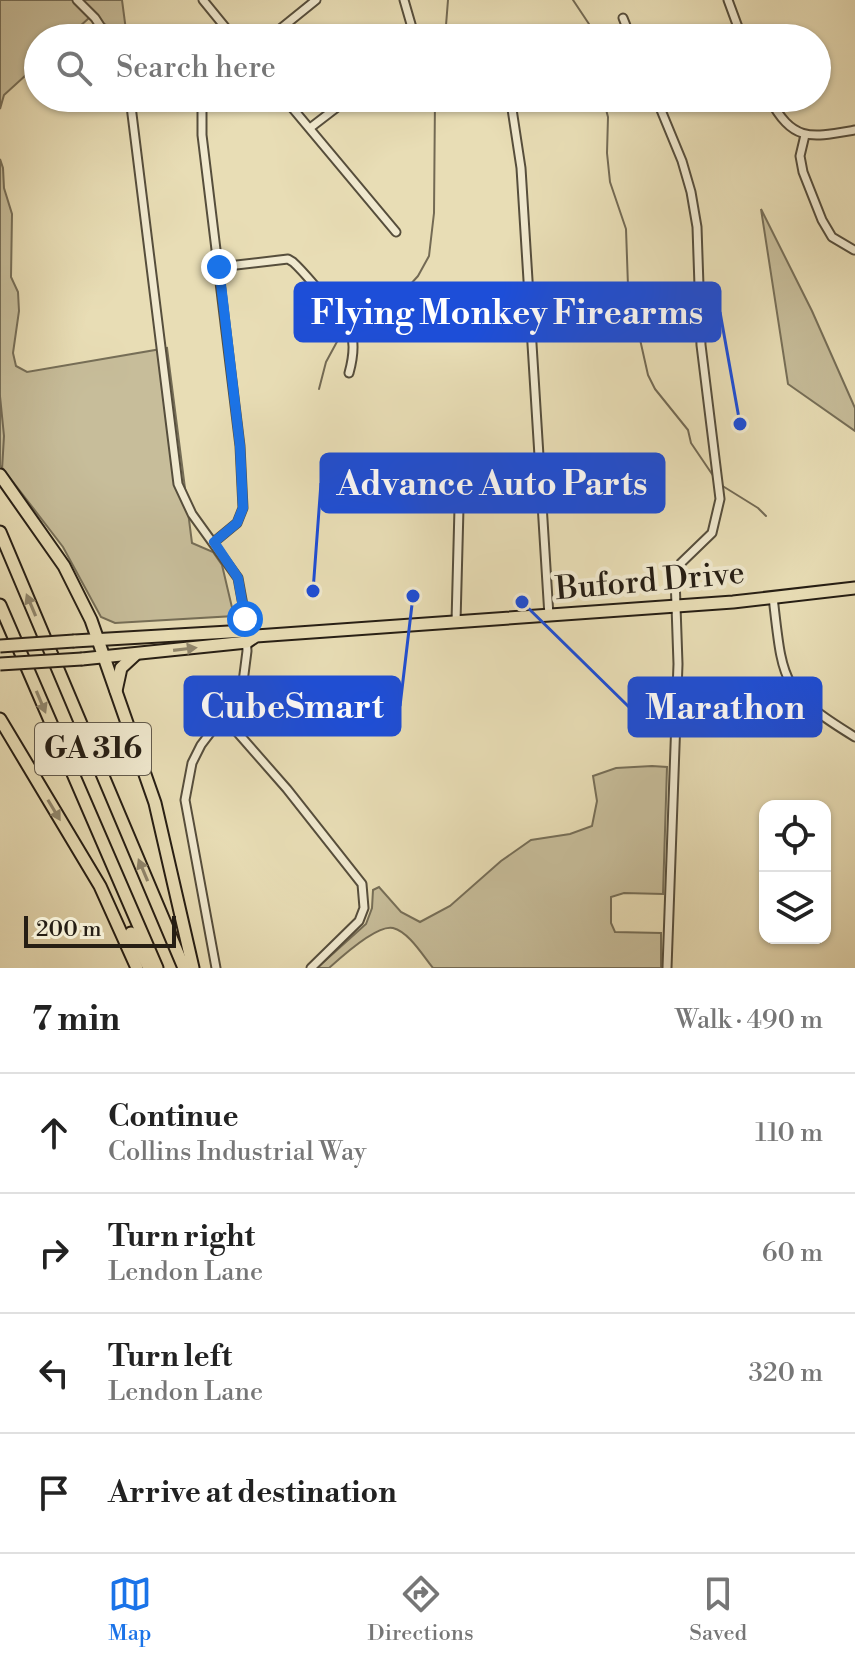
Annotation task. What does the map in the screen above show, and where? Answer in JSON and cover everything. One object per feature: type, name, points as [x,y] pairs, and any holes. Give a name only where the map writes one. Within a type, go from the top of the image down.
[{"type":"highway","points":[[0,475],[64,566],[91,620],[160,821],[193,968]]},
{"type":"highway","name":"GA 316","points":[[0,532],[184,968]]},
{"type":"highway","name":"Buford Drive","points":[[0,646],[122,637],[250,636],[549,616],[675,607],[855,588]]},
{"type":"highway","points":[[830,591],[855,597]]},
{"type":"highway","name":"GA 316","points":[[0,605],[157,968]]},
{"type":"highway","points":[[91,620],[122,637]]},
{"type":"highway","name":"Buford Drive","points":[[0,664],[136,655],[250,636]]},
{"type":"highway","points":[[116,695],[121,668],[136,655]]},
{"type":"highway","points":[[0,719],[128,928],[149,968]]},
{"type":"highway","points":[[100,886],[137,968]]},
{"type":"street","points":[[77,0],[99,24]]},
{"type":"street","points":[[203,0],[223,24]]},
{"type":"street","points":[[286,24],[316,0]]},
{"type":"street","points":[[404,0],[411,24]]},
{"type":"street","points":[[728,0],[737,24]]},
{"type":"street","points":[[623,18],[625,24]]},
{"type":"street","points":[[132,112],[178,484],[187,506],[238,578],[250,636],[243,682],[236,699],[201,745],[192,763],[185,800],[216,968]]},
{"type":"street","points":[[202,112],[202,135],[240,446],[243,508],[237,523],[214,542]]},
{"type":"street","points":[[296,112],[396,232]]},
{"type":"street","points":[[310,128],[331,112]]},
{"type":"street","points":[[512,112],[523,197],[549,616]]},
{"type":"street","points":[[662,112],[682,161],[697,227],[701,345],[720,499],[712,533],[681,563],[675,577],[678,664],[667,968]]},
{"type":"street","points":[[777,112],[782,121],[805,135],[855,130]]},
{"type":"street","points":[[805,135],[800,156],[803,172],[822,220],[832,237],[854,250]]},
{"type":"street","points":[[219,267],[288,259],[293,262],[348,322],[354,354],[349,373]]},
{"type":"street","points":[[456,622],[459,508]]},
{"type":"street","points":[[773,597],[784,675],[796,694],[814,712],[855,737]]},
{"type":"street","points":[[223,716],[287,789],[362,884],[364,908],[359,921],[311,968]]},
{"type":"shaded area","points":[[0,0],[122,0],[125,24],[104,24],[89,18],[82,24],[24,24],[24,77],[4,95],[0,109]]},
{"type":"shaded area","points":[[0,159],[12,214],[11,277],[18,292],[19,311],[13,353],[16,366],[27,372],[167,348],[192,543],[213,552],[222,565],[234,616],[115,623],[101,617],[63,547],[0,465]]},
{"type":"shaded area","points":[[761,209],[812,311],[855,408],[855,431],[788,384]]},
{"type":"shaded area","points":[[667,767],[663,894],[624,893],[611,897],[611,923],[615,932],[661,933],[661,968],[433,968],[410,939],[399,930],[386,928],[369,936],[329,968],[317,968],[366,924],[372,908],[373,890],[379,887],[401,912],[420,922],[450,906],[501,861],[531,840],[570,834],[592,826],[597,801],[593,776],[616,768]]},
{"type":"waterway","points":[[446,24],[448,0]]},
{"type":"waterway","points":[[573,0],[589,24]]},
{"type":"waterway","points":[[348,322],[363,309],[408,287],[429,256],[434,213],[435,112]]},
{"type":"waterway","points":[[607,112],[610,182],[626,229],[628,286],[648,375],[655,389],[688,430],[691,443],[714,477]]},
{"type":"waterway","points":[[319,389],[326,362],[345,327]]},
{"type":"waterway","points":[[0,396],[4,436],[2,470]]},
{"type":"waterway","points":[[721,485],[766,516]]},
{"type":"place","name":"Flying Monkey Firearms","points":[[740,424]]},
{"type":"place","name":"Advance Auto Parts","points":[[313,591]]},
{"type":"place","name":"CubeSmart","points":[[413,596]]},
{"type":"place","name":"Marathon","points":[[522,602]]},
{"type":"route","points":[[219,267],[240,446],[243,508],[237,523],[214,542],[238,578],[245,619]]}]
